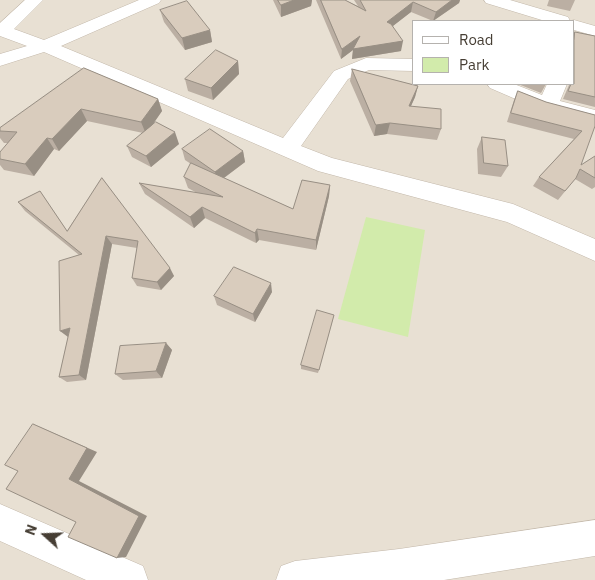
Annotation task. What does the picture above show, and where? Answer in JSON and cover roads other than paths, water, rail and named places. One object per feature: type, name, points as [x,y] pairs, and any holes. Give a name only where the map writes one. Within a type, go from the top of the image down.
[{"type":"street","points":[[35,0],[1,31],[45,46],[326,166],[513,214],[595,250]]},
{"type":"street","points":[[0,60],[45,46],[153,0]]},
{"type":"street","points":[[492,0],[559,20]]},
{"type":"street","points":[[575,25],[595,31]]},
{"type":"street","points":[[287,149],[341,75],[366,64],[412,65]]},
{"type":"street","points":[[500,85],[548,104],[595,117]]},
{"type":"street","points":[[548,104],[557,85]]},
{"type":"street","points":[[0,522],[129,580]]},
{"type":"street","points":[[295,580],[399,568],[595,538]]}]
